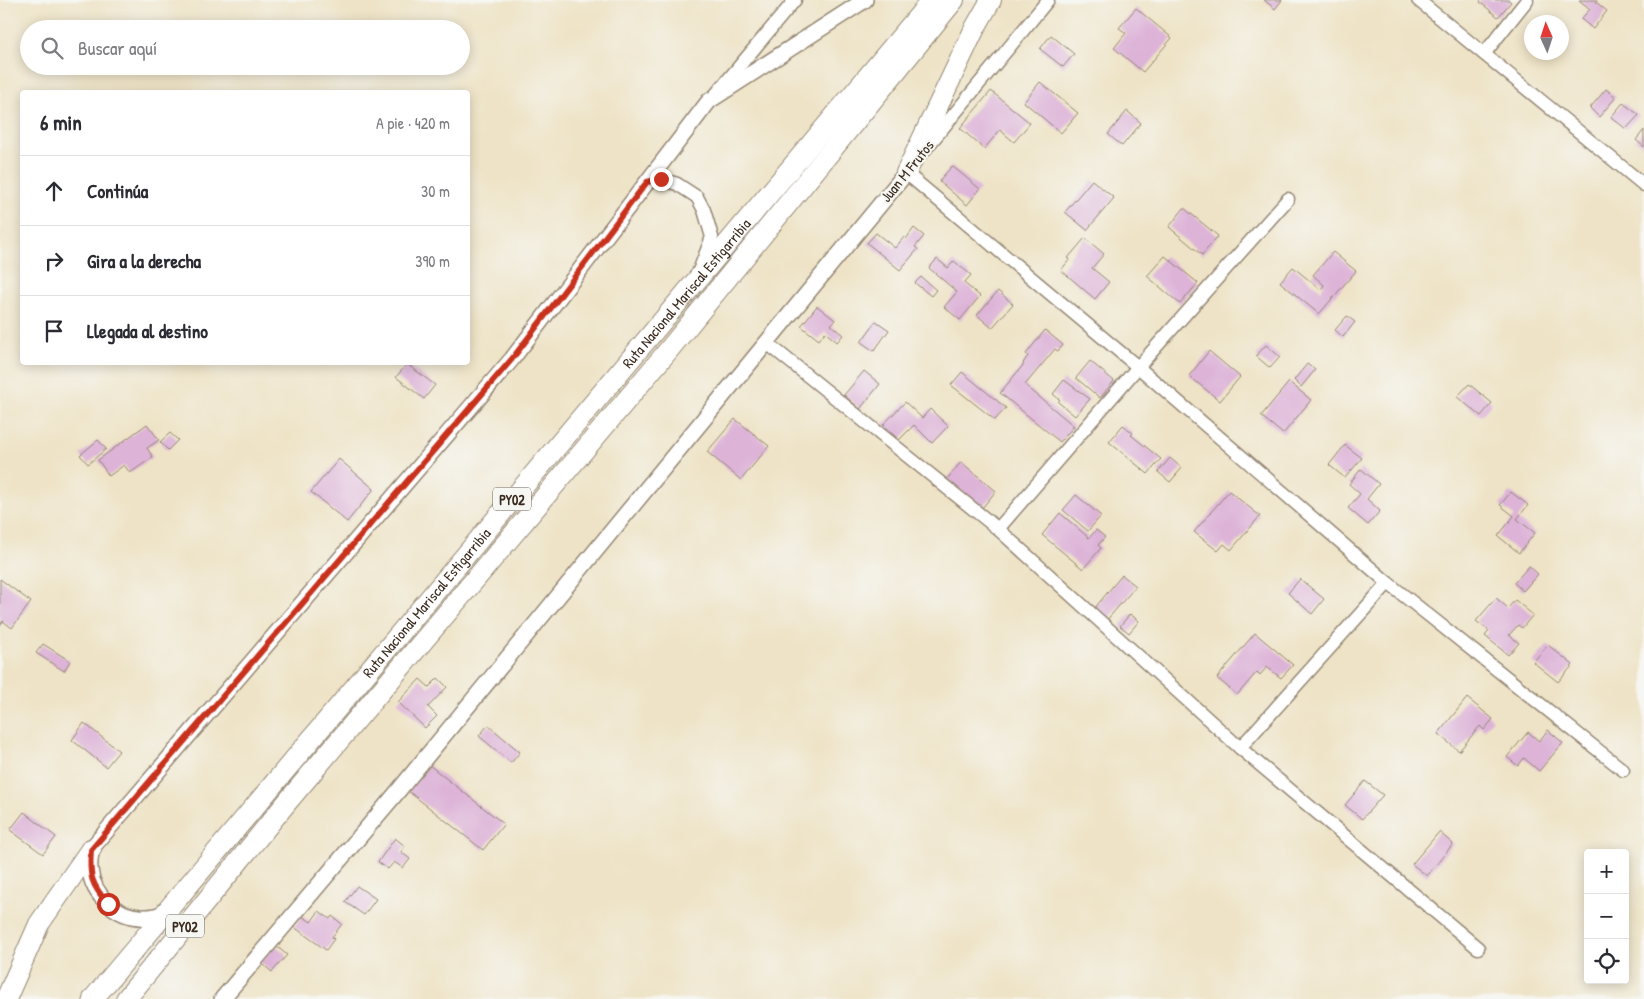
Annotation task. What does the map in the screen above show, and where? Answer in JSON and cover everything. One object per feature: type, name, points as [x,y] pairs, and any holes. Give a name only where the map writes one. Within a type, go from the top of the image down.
[{"type":"highway","name":"Ruta Nacional Mariscal Estigarribia","points":[[93,999],[932,0]]},
{"type":"highway","name":"Ruta Nacional Mariscal Estigarribia","points":[[126,999],[288,800],[667,352],[954,0]]},
{"type":"highway","points":[[906,173],[975,28],[991,0]]},
{"type":"highway","points":[[6,999],[39,924],[91,850]]},
{"type":"street","points":[[165,913],[145,918],[125,914],[108,904],[95,889],[90,869],[91,850],[512,359],[709,101],[795,0]]},
{"type":"street","points":[[709,101],[865,0]]},
{"type":"street","name":"Juan M Frutos","points":[[222,999],[394,796],[1048,0]]},
{"type":"street","points":[[1418,0],[1644,184]]},
{"type":"street","points":[[1484,54],[1528,0]]},
{"type":"street","points":[[906,173],[1138,367],[1388,584],[1623,770]]},
{"type":"street","points":[[647,182],[661,179],[678,184],[697,197],[704,210],[712,237],[696,281]]},
{"type":"street","points":[[998,529],[1138,367],[1288,199]]},
{"type":"street","points":[[767,343],[998,529],[1240,748],[1478,948]]},
{"type":"street","points":[[1240,748],[1388,584]]},
{"type":"building","points":[[1264,0],[1282,0],[1275,9]]},
{"type":"building","points":[[1481,0],[1509,0],[1511,2],[1498,17],[1480,2]]},
{"type":"building","points":[[1579,0],[1597,0],[1596,2],[1607,11],[1593,29],[1581,19],[1590,9]]},
{"type":"building","points":[[1136,8],[1172,38],[1143,72],[1114,48],[1126,33],[1119,28]]},
{"type":"building","points":[[1051,35],[1074,54],[1063,67],[1040,49]]},
{"type":"building","points":[[1040,82],[1078,113],[1061,133],[1024,102]]},
{"type":"building","points":[[1606,89],[1616,97],[1599,117],[1590,108]]},
{"type":"building","points":[[991,91],[1030,123],[1014,142],[1000,130],[984,149],[960,128]]},
{"type":"building","points":[[1623,103],[1639,115],[1626,129],[1611,117]]},
{"type":"building","points":[[1127,111],[1141,123],[1122,146],[1108,134]]},
{"type":"building","points":[[1644,130],[1644,147],[1636,140]]},
{"type":"building","points":[[952,166],[980,189],[967,205],[939,181]]},
{"type":"building","points":[[1092,180],[1114,198],[1087,230],[1065,212]]},
{"type":"building","points":[[1184,208],[1218,236],[1202,255],[1169,227]]},
{"type":"building","points":[[914,228],[924,236],[915,247],[918,249],[900,270],[867,243],[876,233],[895,248],[904,237],[906,239]]},
{"type":"building","points":[[1085,238],[1104,254],[1092,268],[1109,282],[1095,299],[1061,270],[1070,259],[1068,258]]},
{"type":"building","points":[[1333,252],[1356,271],[1319,314],[1280,282],[1293,267],[1321,290],[1324,285],[1313,275]]},
{"type":"building","points":[[1165,256],[1198,283],[1180,304],[1147,276]]},
{"type":"building","points":[[937,259],[948,268],[954,261],[971,275],[964,283],[980,296],[960,320],[944,307],[957,292],[929,268]]},
{"type":"building","points":[[921,277],[936,290],[931,296],[915,283]]},
{"type":"building","points":[[998,291],[1013,304],[992,328],[977,315]]},
{"type":"building","points":[[817,306],[835,320],[831,325],[843,335],[837,342],[825,332],[819,340],[801,326]]},
{"type":"building","points":[[1347,316],[1355,322],[1343,337],[1335,330]]},
{"type":"building","points":[[876,321],[889,330],[874,351],[861,342]]},
{"type":"building","points":[[1045,330],[1063,345],[1058,351],[1055,349],[1025,385],[1074,426],[1060,442],[1000,393],[1024,364],[1028,356],[1026,354]]},
{"type":"building","points":[[1266,345],[1280,357],[1270,368],[1256,356]]},
{"type":"building","points":[[1209,351],[1240,377],[1220,401],[1189,376]]},
{"type":"building","points":[[1090,361],[1114,381],[1100,398],[1076,378]]},
{"type":"building","points":[[1307,364],[1315,370],[1301,387],[1294,380]]},
{"type":"building","points":[[406,365],[408,365],[435,385],[424,399],[396,377]]},
{"type":"building","points":[[864,371],[880,384],[860,409],[844,395]]},
{"type":"building","points":[[962,372],[1006,408],[995,420],[951,385]]},
{"type":"building","points":[[1064,380],[1090,399],[1075,416],[1058,402],[1060,400],[1053,394]]},
{"type":"building","points":[[1289,382],[1311,400],[1283,434],[1261,416]]},
{"type":"building","points":[[1469,384],[1492,403],[1481,416],[1457,397]]},
{"type":"building","points":[[905,402],[922,418],[930,409],[948,426],[932,443],[914,425],[899,440],[883,425]]},
{"type":"building","points":[[735,419],[769,446],[741,480],[707,452]]},
{"type":"building","points":[[147,424],[159,440],[147,448],[153,457],[130,473],[124,465],[109,476],[98,460]]},
{"type":"building","points":[[1123,425],[1133,433],[1131,435],[1161,459],[1148,474],[1109,442]]},
{"type":"building","points":[[170,433],[178,440],[168,450],[160,442]]},
{"type":"building","points":[[98,440],[106,449],[88,464],[80,455]]},
{"type":"building","points":[[1345,445],[1362,458],[1345,478],[1329,465]]},
{"type":"building","points":[[1170,458],[1182,468],[1170,482],[1158,472]]},
{"type":"building","points":[[339,459],[374,489],[347,522],[311,492]]},
{"type":"building","points":[[961,462],[996,491],[982,508],[947,479]]},
{"type":"building","points":[[1361,469],[1379,484],[1367,499],[1380,511],[1368,525],[1348,508],[1360,494],[1349,484]]},
{"type":"building","points":[[1229,491],[1260,516],[1231,550],[1224,544],[1218,551],[1194,532]]},
{"type":"building","points":[[1511,492],[1528,505],[1517,519],[1535,533],[1519,553],[1498,536],[1514,516],[1500,505]]},
{"type":"building","points":[[1076,495],[1101,516],[1088,531],[1063,510]]},
{"type":"building","points":[[1060,513],[1089,538],[1096,530],[1105,537],[1098,545],[1101,548],[1083,569],[1042,535]]},
{"type":"building","points":[[1529,566],[1538,574],[1523,591],[1514,583]]},
{"type":"building","points":[[1122,575],[1136,586],[1106,621],[1093,610]]},
{"type":"building","points":[[0,579],[31,602],[12,628],[3,621],[0,626]]},
{"type":"building","points":[[1300,579],[1324,599],[1312,614],[1288,593]]},
{"type":"building","points":[[1496,598],[1508,608],[1515,600],[1533,615],[1522,628],[1518,625],[1509,635],[1519,643],[1508,655],[1485,636],[1489,631],[1476,621]]},
{"type":"building","points":[[1130,614],[1139,621],[1129,633],[1120,626]]},
{"type":"building","points":[[1255,633],[1293,665],[1281,678],[1267,667],[1260,675],[1257,672],[1237,695],[1217,678]]},
{"type":"building","points":[[43,644],[70,661],[64,671],[36,653]]},
{"type":"building","points":[[1548,645],[1573,665],[1558,682],[1533,662]]},
{"type":"building","points":[[438,678],[447,687],[428,707],[437,716],[425,728],[398,702],[420,679],[429,687]]},
{"type":"building","points":[[1467,698],[1493,719],[1484,730],[1480,726],[1459,751],[1438,734]]},
{"type":"building","points":[[84,723],[119,751],[106,767],[72,740]]},
{"type":"building","points":[[488,725],[520,752],[511,763],[479,736]]},
{"type":"building","points":[[1548,730],[1563,743],[1539,771],[1524,758],[1518,766],[1507,757],[1528,732],[1539,741]]},
{"type":"building","points":[[429,765],[504,824],[483,850],[408,791]]},
{"type":"building","points":[[1365,781],[1383,795],[1362,819],[1345,805]]},
{"type":"building","points":[[24,812],[56,837],[43,854],[10,830]]},
{"type":"building","points":[[1439,832],[1453,844],[1427,876],[1412,864]]},
{"type":"building","points":[[395,838],[405,846],[401,852],[410,859],[403,868],[394,862],[388,869],[378,862]]},
{"type":"building","points":[[357,886],[376,899],[364,915],[345,902]]},
{"type":"building","points":[[319,911],[330,919],[332,916],[342,924],[332,937],[334,939],[326,950],[294,927],[302,916],[311,922]]},
{"type":"building","points":[[275,945],[287,955],[272,972],[260,962]]},
{"type":"route","points":[[108,904],[95,889],[90,869],[91,850],[512,359],[647,182],[661,179]]}]
